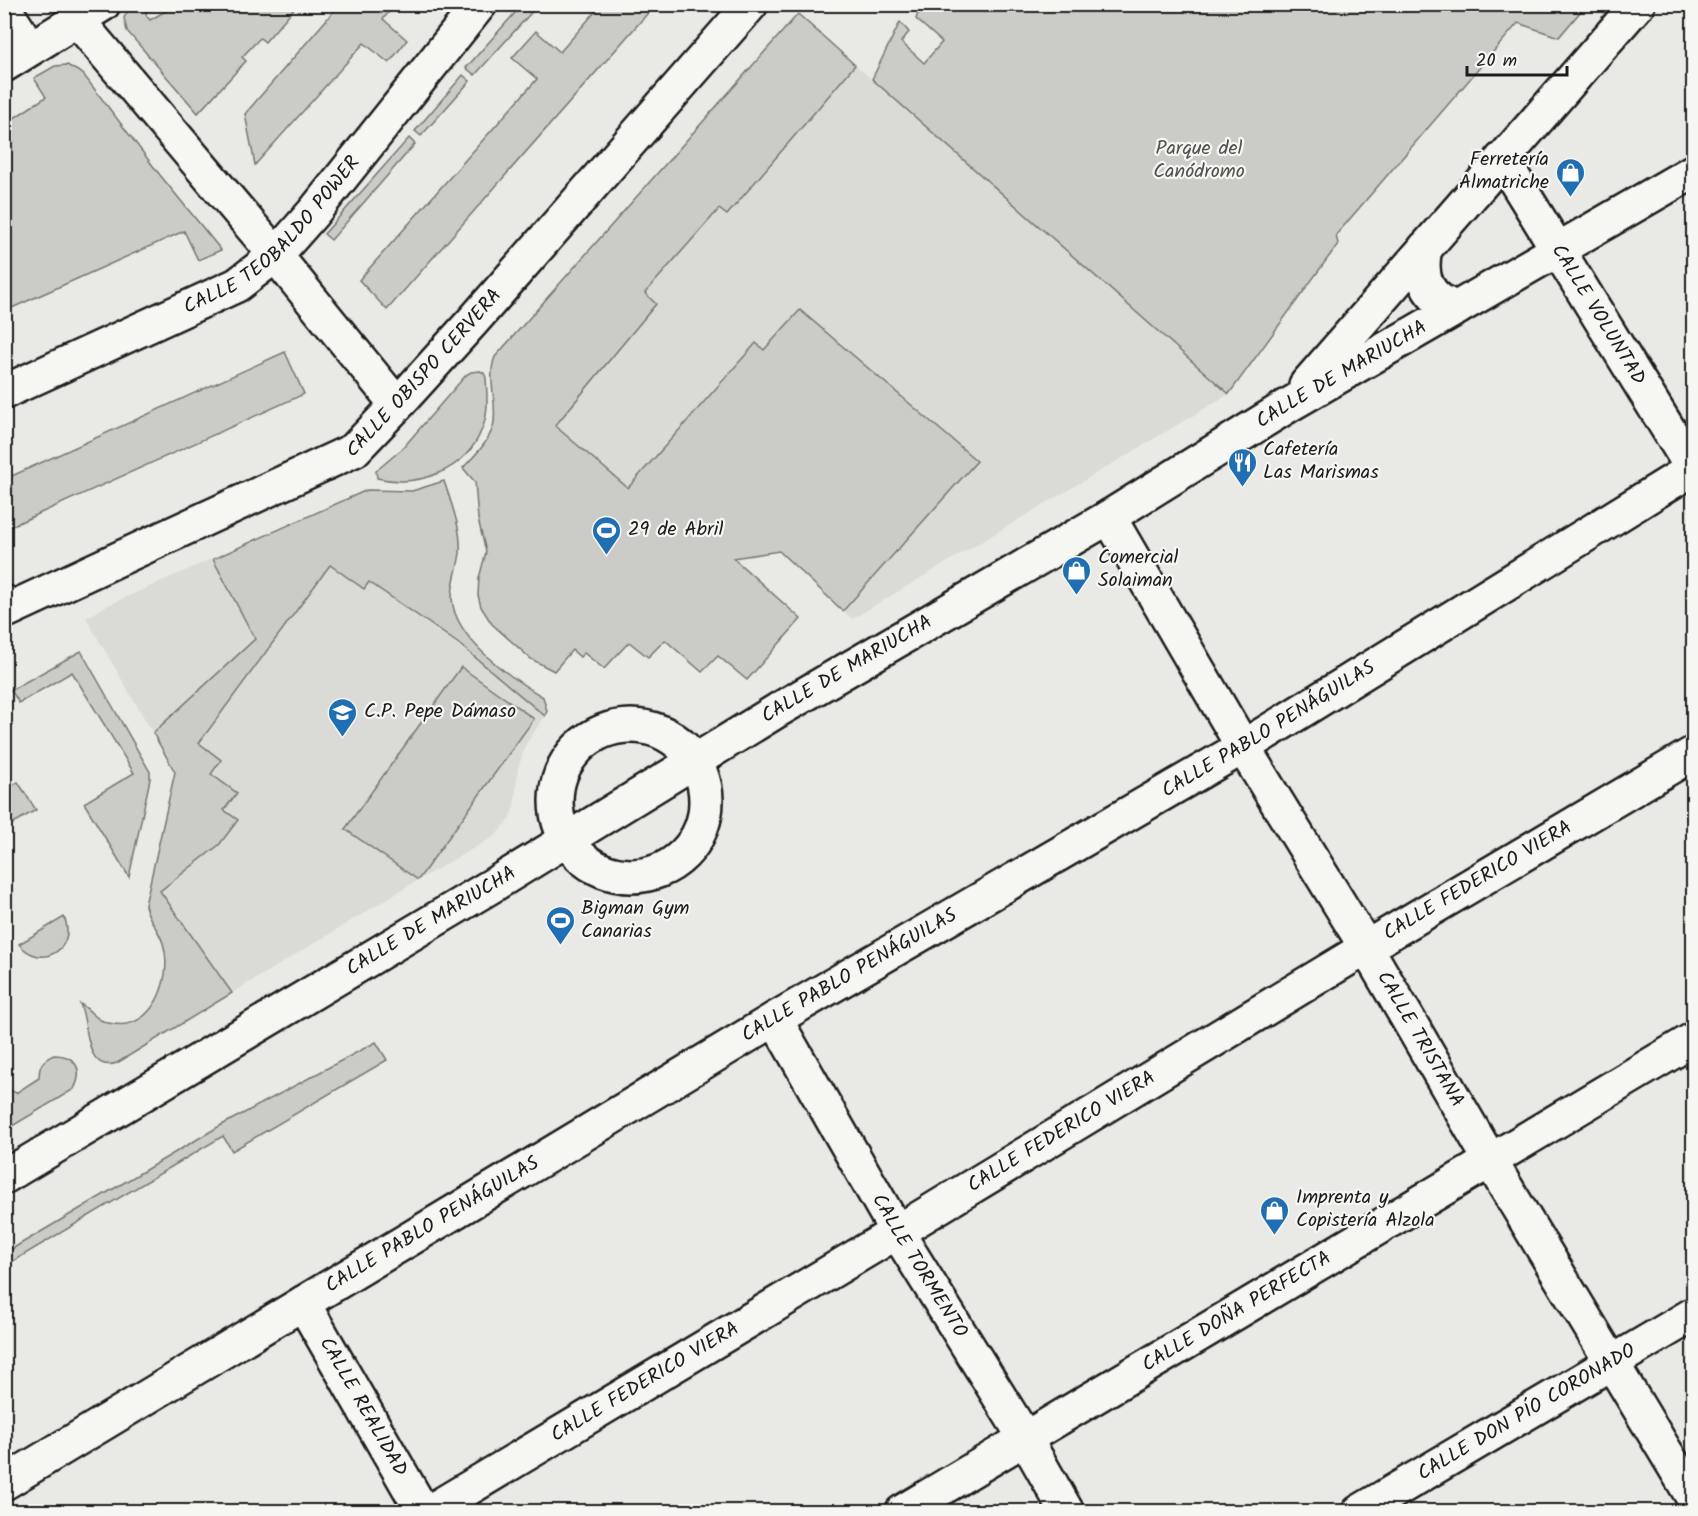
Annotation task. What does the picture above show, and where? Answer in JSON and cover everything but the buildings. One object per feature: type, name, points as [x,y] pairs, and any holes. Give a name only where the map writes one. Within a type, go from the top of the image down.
[{"type":"street","name":"CALLE TEOBALDO POWER","points":[[4,392],[237,285],[276,255],[320,204],[480,4]]},
{"type":"street","name":"CALLE OBISPO CERVERA","points":[[4,602],[8,610],[354,450],[397,405],[751,4]]},
{"type":"street","points":[[1289,405],[1638,4]]},
{"type":"street","points":[[4,8],[17,57],[91,13],[276,255],[397,405]]},
{"type":"street","name":"CALLE VOLUNTAD","points":[[1502,159],[1693,469]]},
{"type":"street","name":"CALLE DE MARIUCHA","points":[[4,1177],[494,885],[696,760],[1109,516],[1289,405],[1694,171]]},
{"type":"street","points":[[1425,248],[1422,264],[1424,279],[1432,293],[1443,304],[1457,308]]},
{"type":"street","name":"CALLE PABLO PENÁGUILAS","points":[[4,1483],[775,1019],[1243,747],[1693,469]]},
{"type":"street","name":"CALLE TRISTANA","points":[[1109,516],[1243,747],[1366,947],[1694,1499]]},
{"type":"street","points":[[629,725],[655,729],[678,741],[696,760],[705,783],[707,806],[701,830],[688,850],[670,866],[648,874],[624,876],[616,874],[601,870],[581,858],[565,839],[556,815],[556,788],[564,764],[581,743],[603,730],[629,725]]},
{"type":"street","name":"CALLE FEDERICO VIERA","points":[[429,1512],[897,1232],[1366,947],[1694,753]]},
{"type":"street","name":"CALLE TORMENTO","points":[[775,1019],[897,1232],[1025,1438],[1067,1512]]},
{"type":"street","name":"CALLE DOÑA PERFECTA","points":[[902,1512],[1694,1039]]},
{"type":"street","name":"CALLE REALIDAD","points":[[303,1303],[423,1512]]},
{"type":"street","name":"CALLE DON PÍO CORONADO","points":[[1359,1512],[1694,1314]]},
{"type":"shaded area","points":[[855,65],[1229,394],[852,619],[779,551],[732,558],[684,537],[554,426],[656,304],[644,294],[719,208],[727,215]]},
{"type":"shaded area","name":"C.P. Pepe Dámaso","points":[[436,484],[443,634],[459,644],[545,716],[526,744],[518,768],[514,807],[509,820],[495,836],[232,993],[160,891],[218,845],[86,618],[106,606],[367,490],[412,491]]},
{"type":"green space","points":[[135,4],[148,5],[146,15],[150,20],[176,5],[297,5],[265,42],[260,38],[242,57],[246,61],[198,113],[127,31],[124,18],[129,8]]},
{"type":"green space","points":[[340,4],[395,5],[383,19],[407,40],[389,63],[364,43],[255,165],[245,114]]},
{"type":"green space","points":[[602,4],[655,5],[387,310],[359,280],[537,79],[512,58],[536,31],[560,52]]},
{"type":"green space","name":"Parque del Canódromo","points":[[921,4],[1586,5],[1559,37],[1518,23],[1336,235],[1338,244],[1229,394],[872,79],[900,22],[909,32],[901,42],[924,63],[942,42],[916,19]]},
{"type":"green space","points":[[522,5],[538,5],[475,75],[466,68]]},
{"type":"green space","points":[[798,14],[855,65],[727,215],[719,209],[645,293],[656,304],[555,426],[628,488],[756,343],[764,350],[800,310],[977,461],[843,611],[779,551],[733,558],[801,619],[747,680],[718,656],[702,672],[665,640],[648,657],[629,642],[604,669],[584,653],[580,657],[572,650],[554,671],[531,659],[492,624],[481,607],[478,595],[479,578],[486,552],[478,519],[475,482],[463,468],[484,444],[493,427],[495,409],[492,374],[495,357]]},
{"type":"green space","points":[[67,65],[83,74],[221,250],[198,260],[184,231],[5,311],[5,124],[46,97],[34,78],[55,66]]},
{"type":"green space","points":[[463,75],[470,81],[421,136],[415,131]]},
{"type":"green space","points":[[409,138],[415,144],[331,240],[324,234]]},
{"type":"green space","points":[[285,352],[304,394],[5,529],[5,479]]},
{"type":"green space","points":[[480,371],[486,378],[486,417],[475,444],[465,456],[453,466],[424,478],[393,480],[377,478],[376,471],[402,449],[466,375]]},
{"type":"green space","points":[[444,481],[455,517],[460,544],[452,592],[455,613],[473,642],[486,656],[543,697],[547,711],[545,716],[459,644],[369,582],[364,589],[330,565],[199,743],[221,760],[211,774],[237,793],[224,810],[238,820],[219,845],[160,891],[232,993],[117,1063],[106,1064],[99,1061],[90,1045],[80,1004],[102,1021],[128,1024],[140,1019],[150,1010],[162,987],[165,973],[164,947],[145,905],[175,772],[153,733],[255,639],[213,559],[367,490],[412,491]]},
{"type":"green space","points":[[81,651],[150,772],[129,877],[84,803],[134,773],[72,672],[19,703],[11,690]]},
{"type":"green space","points":[[461,667],[534,719],[418,880],[345,829]]},
{"type":"green space","points":[[18,782],[36,810],[5,828],[5,790]]},
{"type":"green space","points":[[64,917],[67,928],[66,939],[55,953],[37,956],[19,944]]},
{"type":"green space","points":[[376,1042],[387,1060],[232,1151],[223,1136],[5,1266],[5,1253],[218,1127]]},
{"type":"green space","points":[[54,1055],[68,1058],[76,1065],[78,1076],[74,1089],[9,1128],[5,1128],[5,1088],[16,1093],[39,1078],[42,1064]]},
{"type":"place","name":"Ferretería Almatriche","points":[[1570,198]]},
{"type":"place","name":"Cafetería Las Marismas","points":[[1242,488]]},
{"type":"place","name":"29 de Abril","points":[[607,556]]},
{"type":"place","name":"Comercial Solaiman","points":[[1077,596]]},
{"type":"place","name":"C.P. Pepe Dámaso","points":[[343,738]]},
{"type":"place","name":"Bigman Gym Canarias","points":[[560,946]]},
{"type":"place","name":"Imprenta y Copistería Alzola","points":[[1275,1236]]}]
